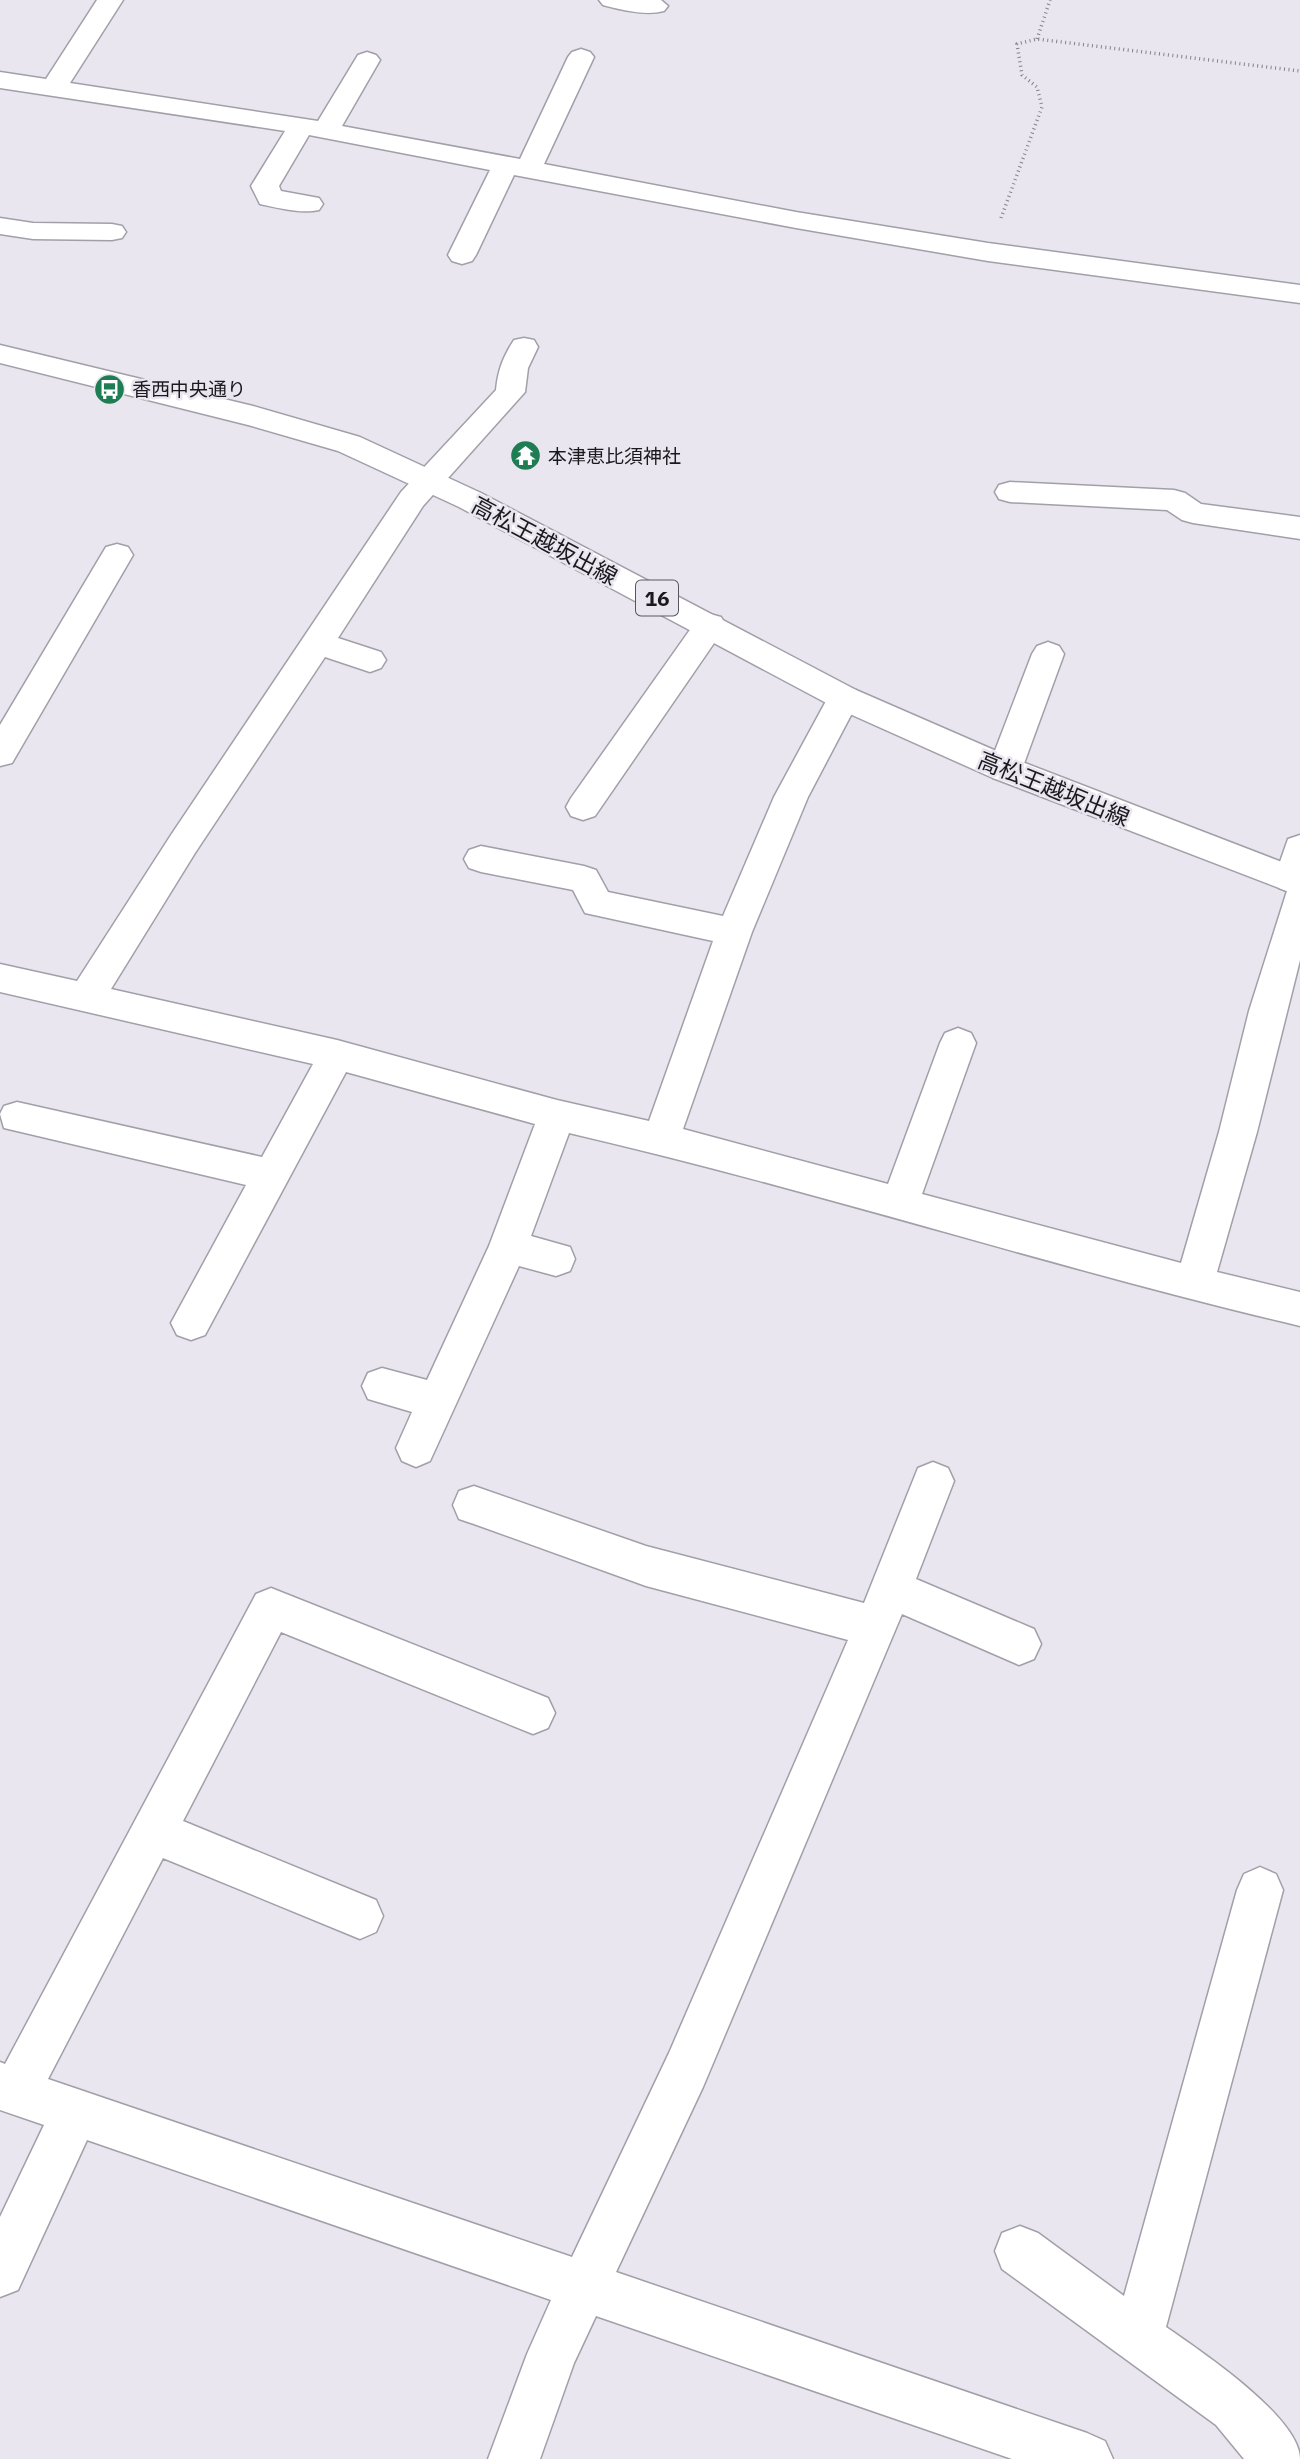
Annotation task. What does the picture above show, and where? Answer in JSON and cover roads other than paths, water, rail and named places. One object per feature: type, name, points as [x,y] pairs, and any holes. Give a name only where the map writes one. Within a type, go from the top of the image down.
[{"type":"street","points":[[54,87],[110,0]]},
{"type":"street","points":[[612,0],[655,6]]},
{"type":"street","points":[[462,255],[518,166],[581,57]]},
{"type":"street","points":[[309,204],[270,198],[265,186],[367,60]]},
{"type":"street","points":[[0,80],[313,128],[796,220],[988,251],[1300,294]]},
{"type":"street","points":[[0,226],[33,231],[112,232]]},
{"type":"street","points":[[86,998],[183,844],[412,499],[510,392],[513,368],[524,347]]},
{"type":"street","name":"高松王越坂出線","points":[[0,354],[253,416],[349,444],[470,500],[844,698],[1005,769],[1298,877]]},
{"type":"street","points":[[1010,492],[1174,500],[1193,513],[1300,528]]},
{"type":"street","points":[[0,754],[117,555]]},
{"type":"street","points":[[583,807],[710,625]]},
{"type":"street","points":[[318,643],[370,660]]},
{"type":"street","points":[[1005,769],[1048,654]]},
{"type":"street","points":[[661,1139],[734,932],[791,797],[844,698]]},
{"type":"street","points":[[481,859],[584,879],[597,903],[734,932]]},
{"type":"street","points":[[1194,1283],[1238,1132],[1298,877]]},
{"type":"street","points":[[0,978],[337,1055],[1300,1309]]},
{"type":"street","points":[[899,1205],[958,1043]]},
{"type":"street","points":[[191,1323],[337,1055]]},
{"type":"street","points":[[416,1448],[508,1246],[557,1115]]},
{"type":"street","points":[[17,1117],[271,1175]]},
{"type":"street","points":[[508,1246],[556,1259]]},
{"type":"street","points":[[382,1386],[436,1400]]},
{"type":"street","points":[[514,2459],[552,2354],[686,2070],[883,1608],[933,1481]]},
{"type":"street","points":[[474,1504],[646,1566],[883,1608],[1019,1644]]},
{"type":"street","points":[[533,1713],[271,1608],[153,1831],[8,2088],[1087,2459]]},
{"type":"street","points":[[153,1831],[360,1916]]},
{"type":"street","points":[[1138,2337],[1260,1890]]},
{"type":"street","points":[[0,2272],[76,2111]]},
{"type":"street","points":[[1020,2251],[1234,2407],[1277,2459]]},
{"type":"place","name":"香西中央通り","points":[[109,389]]},
{"type":"place","name":"本津恵比須神社","points":[[525,456]]}]
